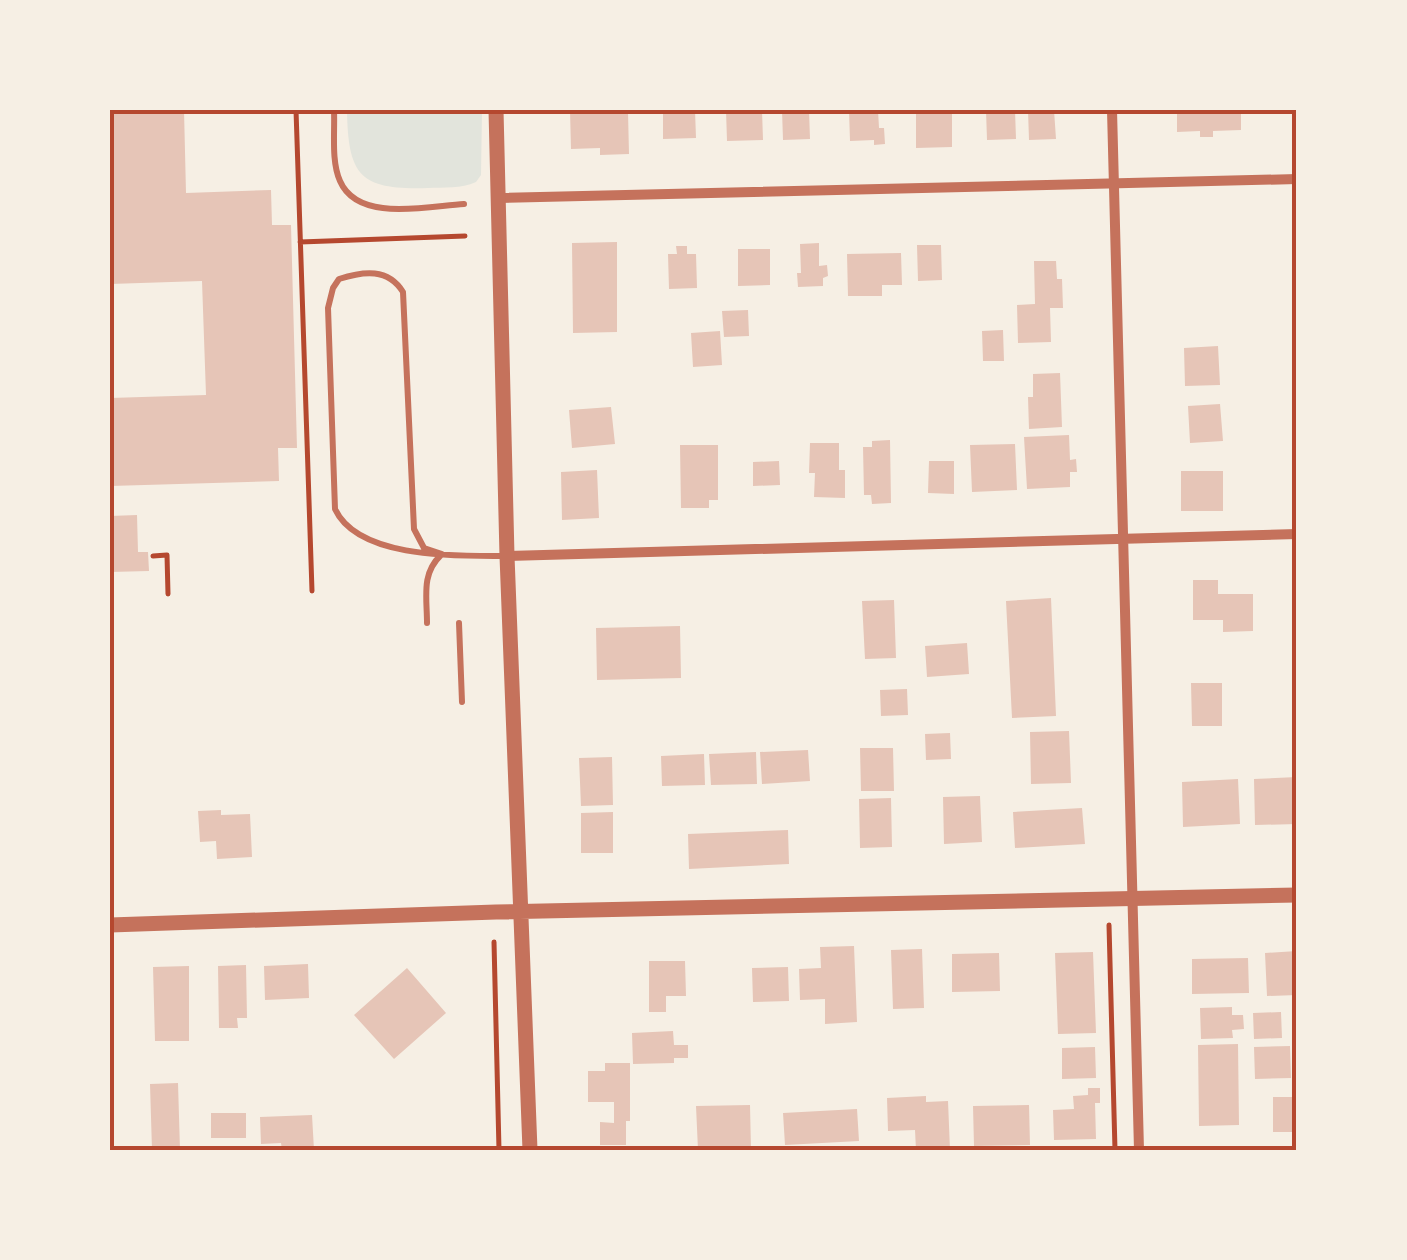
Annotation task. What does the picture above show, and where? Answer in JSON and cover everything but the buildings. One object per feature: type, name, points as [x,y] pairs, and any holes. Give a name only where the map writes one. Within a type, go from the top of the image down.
[{"type":"street","points":[[496,110],[530,1150]]},
{"type":"street","points":[[1112,110],[1139,1150]]},
{"type":"street","points":[[499,198],[1297,179]]},
{"type":"street","points":[[508,556],[1297,534]]},
{"type":"street","points":[[110,925],[1297,895]]},
{"type":"lane","points":[[334,110],[339,180],[355,199],[380,208],[464,204]]},
{"type":"lane","points":[[442,554],[424,548],[414,529],[403,292],[384,275],[368,272],[339,278],[332,288],[328,308],[336,509],[341,522],[380,544],[442,554],[508,556]]},
{"type":"lane","points":[[428,623],[428,570],[442,554]]},
{"type":"lane","points":[[459,623],[462,702]]},
{"type":"path","points":[[296,110],[312,590]]},
{"type":"path","points":[[300,242],[465,236]]},
{"type":"path","points":[[153,556],[167,555],[168,594]]},
{"type":"path","points":[[1110,925],[1115,1150]]},
{"type":"path","points":[[494,942],[499,1150]]},
{"type":"shaded area","points":[[347,110],[482,110],[481,175],[476,182],[452,187],[405,188],[373,182],[355,165]]}]
